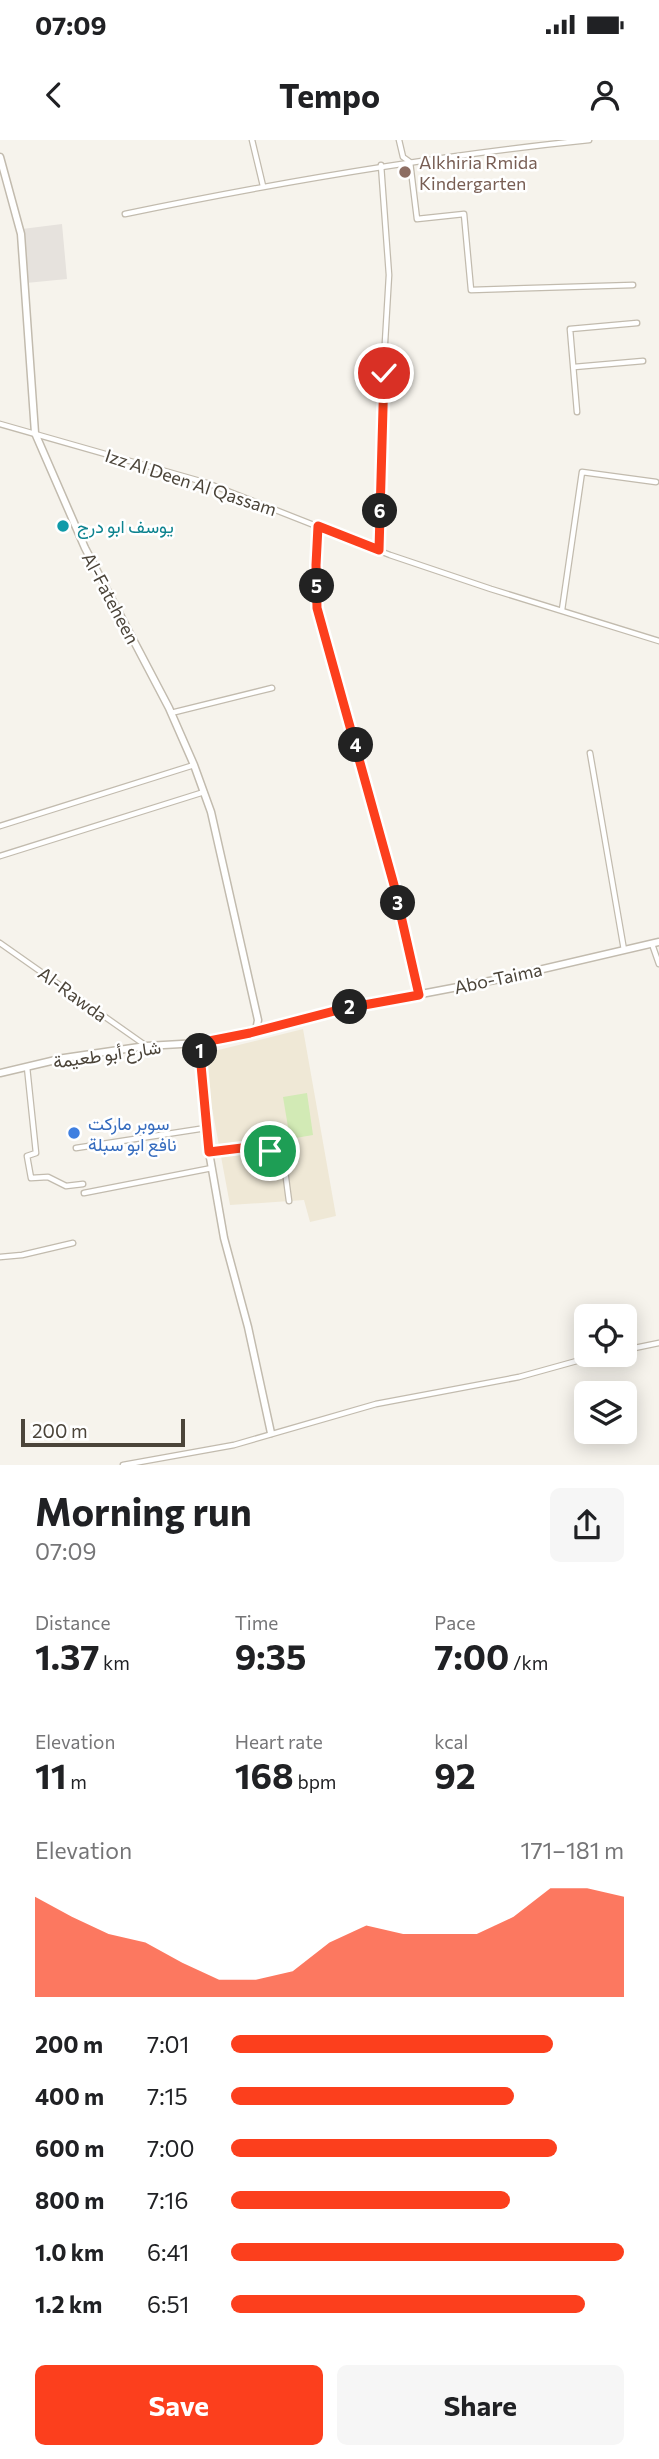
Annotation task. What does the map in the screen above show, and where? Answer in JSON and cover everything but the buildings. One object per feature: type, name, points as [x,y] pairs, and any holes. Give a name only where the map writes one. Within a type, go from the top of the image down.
[{"type":"street","points":[[252,140],[263,186]]},
{"type":"street","points":[[399,140],[403,157],[410,162],[417,219],[464,214],[471,290],[633,285]]},
{"type":"street","points":[[125,214],[381,165],[589,140]]},
{"type":"street","name":"Al-Fateheen","points":[[0,157],[21,234],[35,433],[85,548],[171,713],[204,792],[211,811],[258,1020],[256,1031]]},
{"type":"street","points":[[379,550],[389,275],[381,165]]},
{"type":"street","points":[[577,412],[570,328],[637,323]]},
{"type":"street","points":[[574,367],[643,361]]},
{"type":"street","name":"Izz Al Deen Al Qassam","points":[[0,424],[207,483],[379,550],[491,589],[659,641]]},
{"type":"street","points":[[562,610],[582,472],[656,482]]},
{"type":"street","points":[[318,526],[316,565],[320,622],[368,784],[419,995]]},
{"type":"street","points":[[171,713],[272,688]]},
{"type":"street","points":[[590,753],[625,950]]},
{"type":"street","points":[[0,826],[194,765]]},
{"type":"street","points":[[0,856],[204,792]]},
{"type":"street","name":"Al-Rawda","points":[[0,943],[146,1046]]},
{"type":"street","points":[[655,943],[659,964]]},
{"type":"street","name":"Abo-Taima","points":[[256,1031],[342,1009],[419,995],[655,943]]},
{"type":"street","name":"شارع أبو طعيمة","points":[[0,1073],[64,1058],[146,1046],[199,1043],[256,1031]]},
{"type":"street","points":[[199,1043],[209,1152],[224,1238],[248,1327],[271,1433]]},
{"type":"street","points":[[27,1067],[36,1153],[27,1156],[31,1178],[48,1177],[66,1186],[83,1184]]},
{"type":"street","points":[[76,1148],[206,1128]]},
{"type":"street","points":[[209,1152],[258,1146],[270,1151],[274,1159],[284,1163],[289,1201]]},
{"type":"street","points":[[84,1194],[213,1167]]},
{"type":"street","points":[[0,1257],[22,1255],[73,1242]]},
{"type":"street","points":[[637,1347],[659,1342]]},
{"type":"street","points":[[124,1465],[234,1445],[376,1404],[519,1377],[574,1362]]},
{"type":"shaded area","points":[[62,224],[67,279],[26,283],[22,229]]},
{"type":"shaded area","points":[[303,1029],[336,1216],[310,1222],[304,1200],[230,1205],[202,1054]]},
{"type":"green space","points":[[307,1093],[313,1135],[290,1139],[283,1097]]},
{"type":"place","name":"Alkhiria Rmida Kindergarten","points":[[405,172]]},
{"type":"place","name":"يوسف ابو درج","points":[[63,526]]},
{"type":"place","name":"سوبر ماركت نافع ابو سبلة","points":[[74,1133]]},
{"type":"route","points":[[270,1151],[258,1146],[209,1152],[199,1043],[342,1009],[419,995],[368,784],[317,608],[318,526],[379,550],[384,373]]}]
